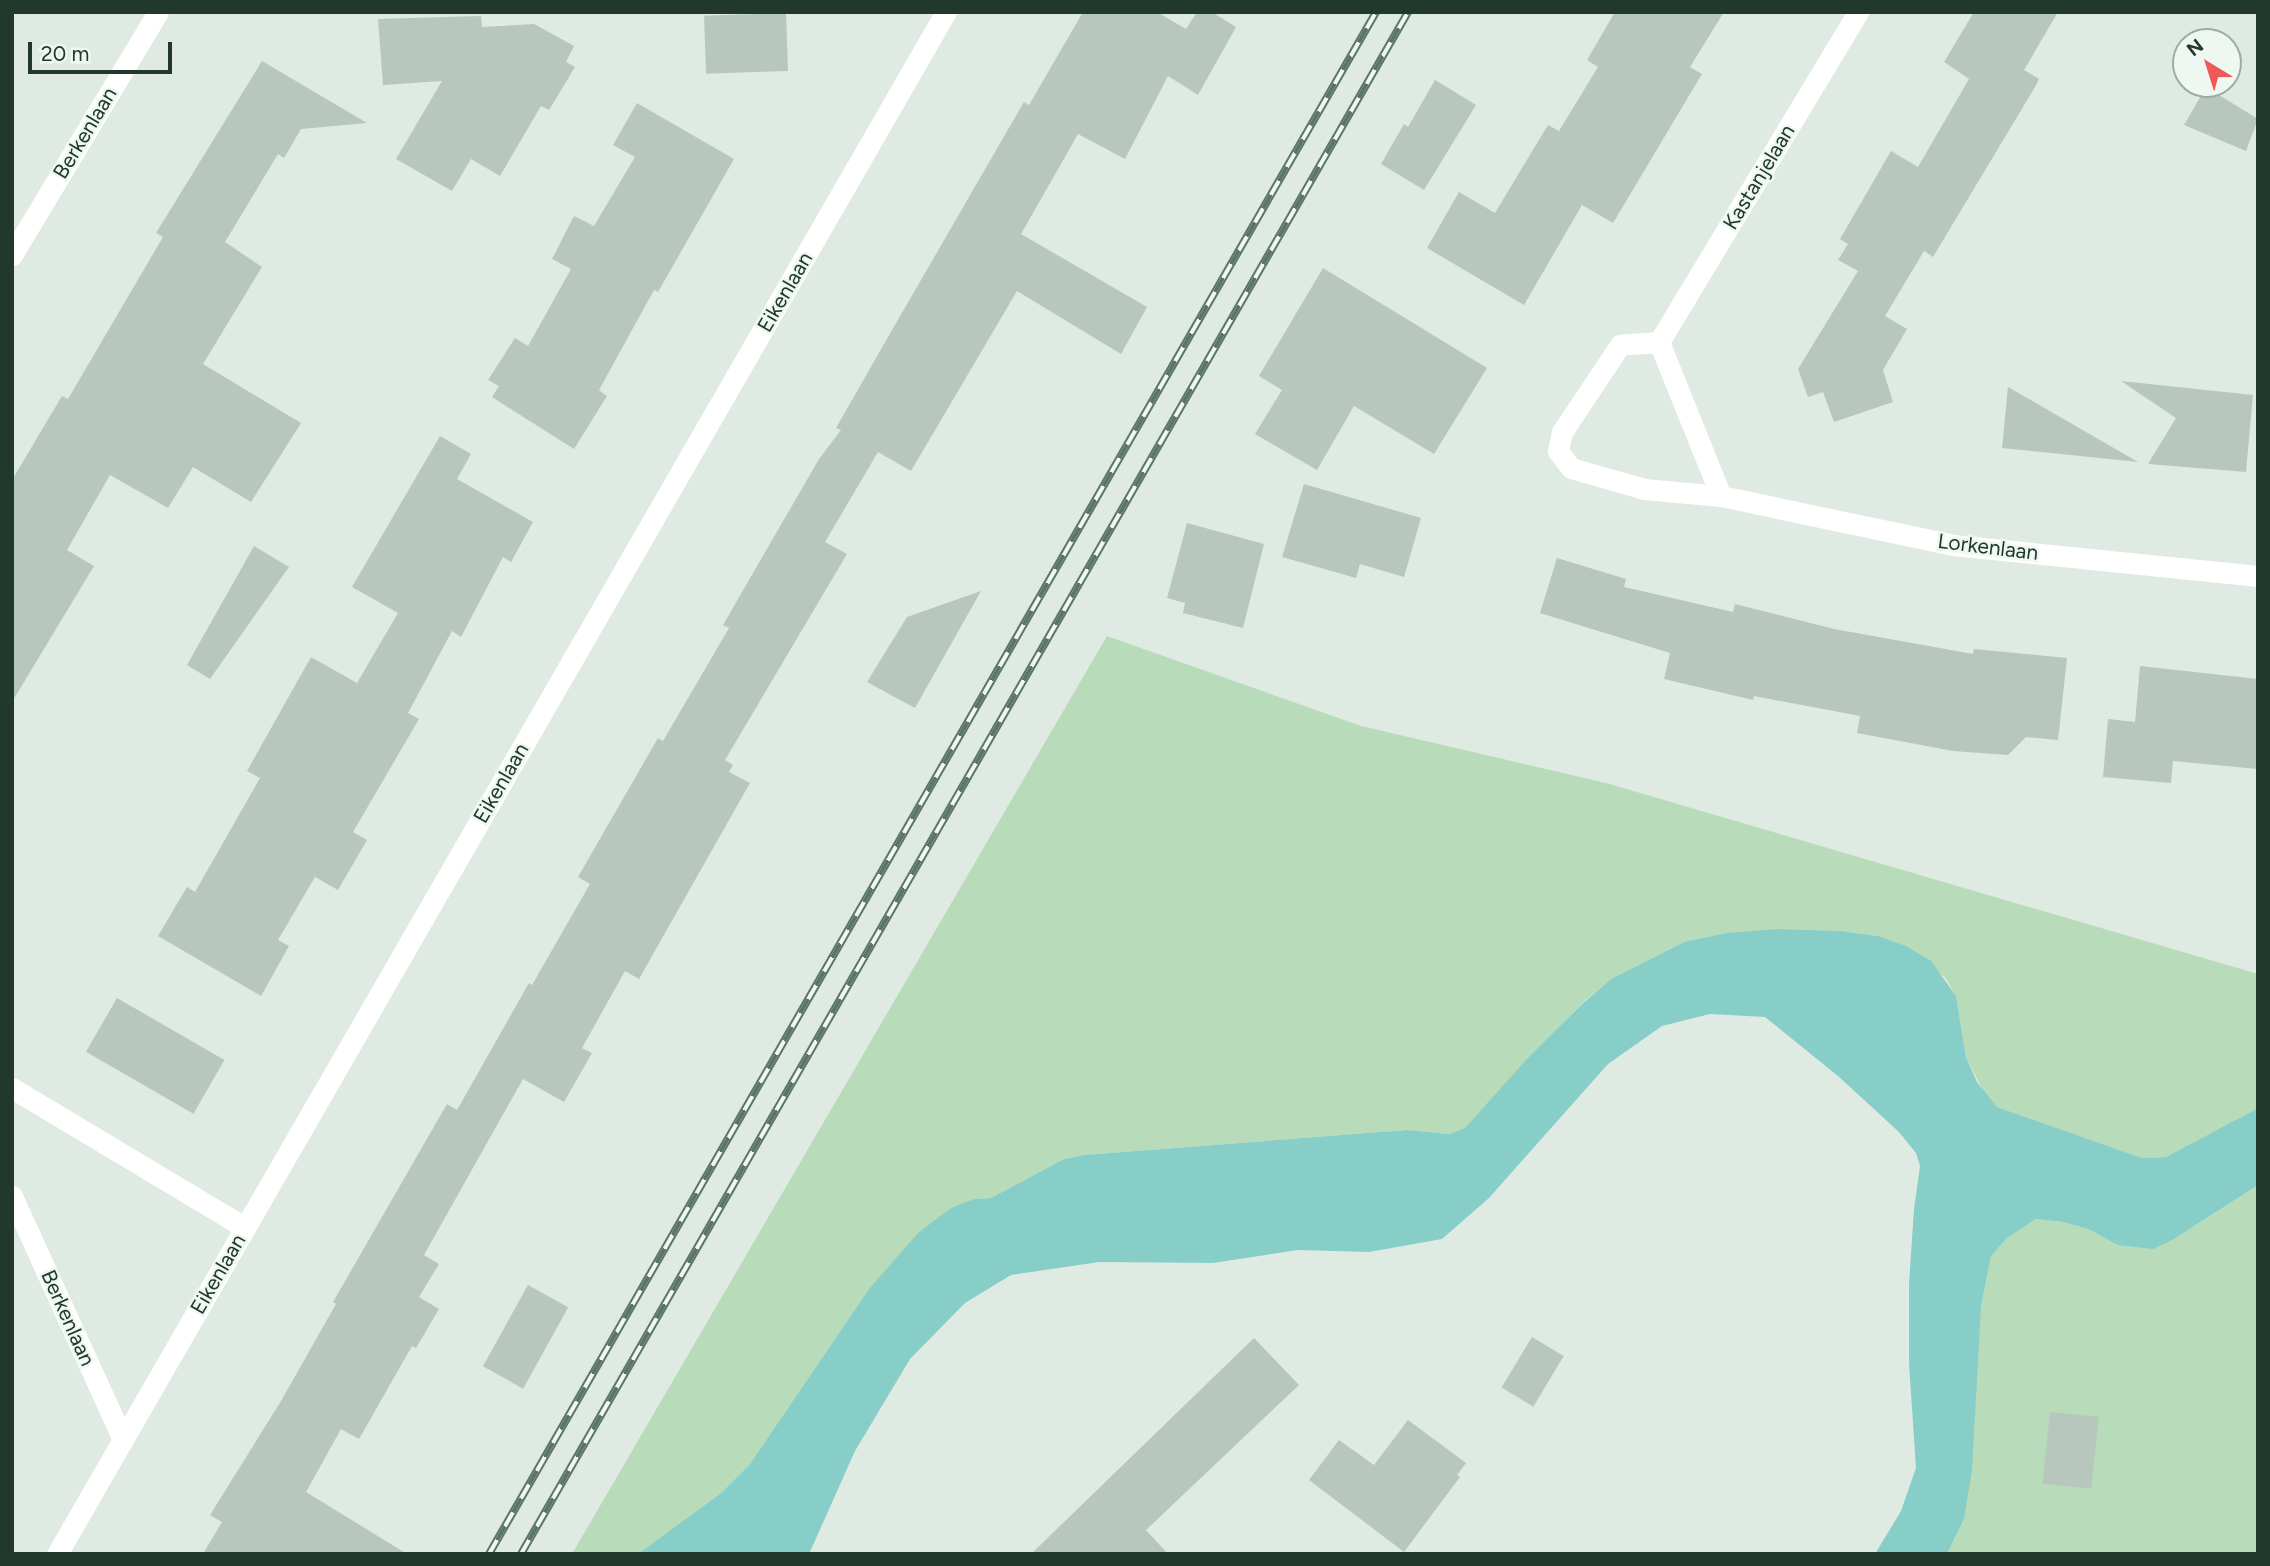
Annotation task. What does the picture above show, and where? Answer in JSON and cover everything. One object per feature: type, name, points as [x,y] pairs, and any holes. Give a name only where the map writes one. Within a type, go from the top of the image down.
[{"type":"street","name":"Berkenlaan","points":[[12,255],[158,12]]},
{"type":"street","name":"Kastanjelaan","points":[[1659,342],[1858,12]]},
{"type":"street","name":"Eikenlaan","points":[[57,1554],[936,18]]},
{"type":"street","points":[[1659,342],[1721,496]]},
{"type":"street","name":"Lorkenlaan","points":[[1659,342],[1620,345],[1562,432],[1558,451],[1572,468],[1632,485],[1721,496],[1953,545],[2258,576]]},
{"type":"street","points":[[12,1088],[244,1227]]},
{"type":"street","name":"Berkenlaan","points":[[12,1196],[123,1440]]},
{"type":"green space","points":[[1107,636],[1361,726],[1606,783],[2258,974],[2258,1108],[2166,1157],[2142,1158],[1997,1107],[1988,1100],[1966,1057],[1956,996],[1945,977],[1878,936],[1841,931],[1779,929],[1684,942],[1611,979],[1583,1002],[1465,1128],[1449,1134],[1407,1130],[1084,1155],[1064,1159],[991,1198],[973,1199],[869,1289],[750,1464],[721,1493],[638,1554],[572,1554]]},
{"type":"green space","points":[[2258,1185],[2258,1554],[1947,1554],[1964,1519],[1981,1307],[1991,1256],[2007,1238],[2036,1219],[2063,1222],[2088,1229],[2118,1245],[2174,1239]]},
{"type":"water","points":[[1779,929],[1841,931],[1878,936],[1906,946],[1931,961],[1956,996],[1966,1057],[1977,1082],[1997,1107],[2142,1158],[2166,1157],[2258,1108],[2258,1185],[2174,1239],[2153,1249],[2118,1245],[2088,1229],[2063,1222],[2036,1219],[2007,1238],[1991,1256],[1981,1307],[1972,1470],[1964,1519],[1947,1554],[1875,1554],[1901,1511],[1916,1468],[1909,1364],[1909,1284],[1920,1166],[1916,1153],[1899,1132],[1838,1076],[1765,1017],[1710,1014],[1662,1026],[1608,1064],[1489,1198],[1442,1239],[1369,1252],[1298,1250],[1213,1263],[1099,1262],[1011,1275],[965,1303],[910,1359],[855,1451],[809,1554],[638,1554],[721,1493],[750,1464],[869,1289],[918,1233],[951,1208],[974,1199],[991,1198],[1064,1159],[1084,1155],[1407,1130],[1449,1134],[1465,1128],[1526,1060],[1611,979],[1684,942],[1727,933]]},
{"type":"building","points":[[1083,12],[1157,12],[1186,29],[1197,12],[1212,12],[1236,27],[1198,95],[1168,76],[1125,159],[1078,134],[1021,234],[1147,307],[1121,354],[1017,291],[911,471],[878,452],[825,542],[847,554],[725,760],[733,765],[729,772],[750,783],[639,979],[625,971],[582,1048],[592,1053],[564,1102],[523,1079],[424,1255],[439,1264],[419,1297],[439,1309],[416,1348],[412,1346],[359,1439],[341,1429],[306,1492],[407,1554],[203,1554],[222,1522],[210,1515],[281,1401],[336,1304],[333,1302],[447,1104],[457,1110],[529,983],[532,985],[590,884],[578,877],[658,738],[663,741],[729,628],[723,625],[819,459],[841,430],[836,428],[1024,102],[1029,105]]},
{"type":"building","points":[[1615,12],[1724,12],[1690,67],[1702,74],[1613,223],[1582,205],[1524,305],[1427,248],[1459,192],[1495,213],[1548,125],[1559,131],[1598,67],[1587,60]]},
{"type":"building","points":[[1974,12],[2058,12],[2024,70],[2039,79],[2035,87],[1933,257],[1924,251],[1885,316],[1907,329],[1883,370],[1893,402],[1834,422],[1823,392],[1808,397],[1798,369],[1858,271],[1838,260],[1848,244],[1840,239],[1891,151],[1918,167],[1969,79],[1944,62]]},
{"type":"building","points":[[786,13],[788,71],[706,74],[704,16]]},
{"type":"building","points":[[481,16],[482,27],[534,24],[574,46],[566,62],[575,67],[549,110],[541,106],[500,176],[471,159],[452,191],[396,159],[442,81],[383,85],[378,19]]},
{"type":"building","points":[[262,61],[367,123],[301,129],[284,158],[278,154],[225,242],[262,267],[203,364],[301,423],[251,502],[193,467],[168,508],[110,475],[67,550],[94,566],[12,702],[12,480],[62,396],[68,399],[163,237],[156,233]]},
{"type":"building","points":[[1435,80],[1476,105],[1424,190],[1381,164],[1404,124],[1408,127]]},
{"type":"building","points":[[2200,98],[2224,98],[2258,119],[2246,151],[2184,125]]},
{"type":"building","points":[[637,103],[734,159],[658,292],[654,290],[599,390],[607,396],[574,449],[492,397],[499,386],[488,380],[515,338],[528,346],[571,269],[552,259],[574,216],[594,226],[635,157],[613,145]]},
{"type":"building","points":[[1323,268],[1487,368],[1434,454],[1354,406],[1317,470],[1255,434],[1282,390],[1259,376]]},
{"type":"building","points":[[2121,381],[2253,395],[2246,472],[2148,464],[2176,418]]},
{"type":"building","points":[[2008,387],[2138,462],[2002,448]]},
{"type":"building","points":[[440,436],[471,454],[457,479],[533,522],[511,562],[503,557],[461,637],[452,631],[408,713],[419,719],[353,832],[367,840],[338,890],[315,877],[278,940],[289,946],[261,996],[158,936],[187,887],[195,892],[260,778],[247,771],[311,657],[357,683],[398,613],[352,587]]},
{"type":"building","points":[[1304,484],[1421,518],[1404,577],[1360,564],[1356,578],[1282,557]]},
{"type":"building","points":[[1187,523],[1264,544],[1243,628],[1183,613],[1185,603],[1167,598]]},
{"type":"building","points":[[254,546],[289,567],[210,679],[187,665]]},
{"type":"building","points":[[1557,558],[1626,579],[1624,587],[1733,612],[1735,604],[1834,629],[1973,654],[1974,649],[2067,658],[2058,740],[2026,737],[2008,755],[1953,751],[1857,733],[1860,716],[1754,696],[1753,700],[1664,679],[1670,653],[1540,613]]},
{"type":"building","points":[[981,591],[915,708],[867,682],[907,617]]},
{"type":"building","points":[[2140,666],[2258,679],[2258,769],[2173,761],[2171,783],[2103,777],[2108,719],[2135,722]]},
{"type":"building","points":[[117,998],[224,1060],[193,1114],[86,1052]]},
{"type":"building","points":[[528,1285],[568,1307],[523,1389],[483,1366]]},
{"type":"building","points":[[1532,1337],[1564,1356],[1533,1407],[1502,1388]]},
{"type":"building","points":[[1254,1338],[1299,1385],[1146,1530],[1168,1554],[1031,1554]]},
{"type":"building","points":[[2050,1412],[2099,1417],[2091,1489],[2042,1484]]},
{"type":"building","points":[[1408,1420],[1466,1463],[1457,1475],[1460,1477],[1404,1552],[1309,1480],[1339,1440],[1374,1465]]},
{"type":"railway","points":[[489,1554],[1376,12]]},
{"type":"railway","points":[[521,1554],[1408,12]]}]
